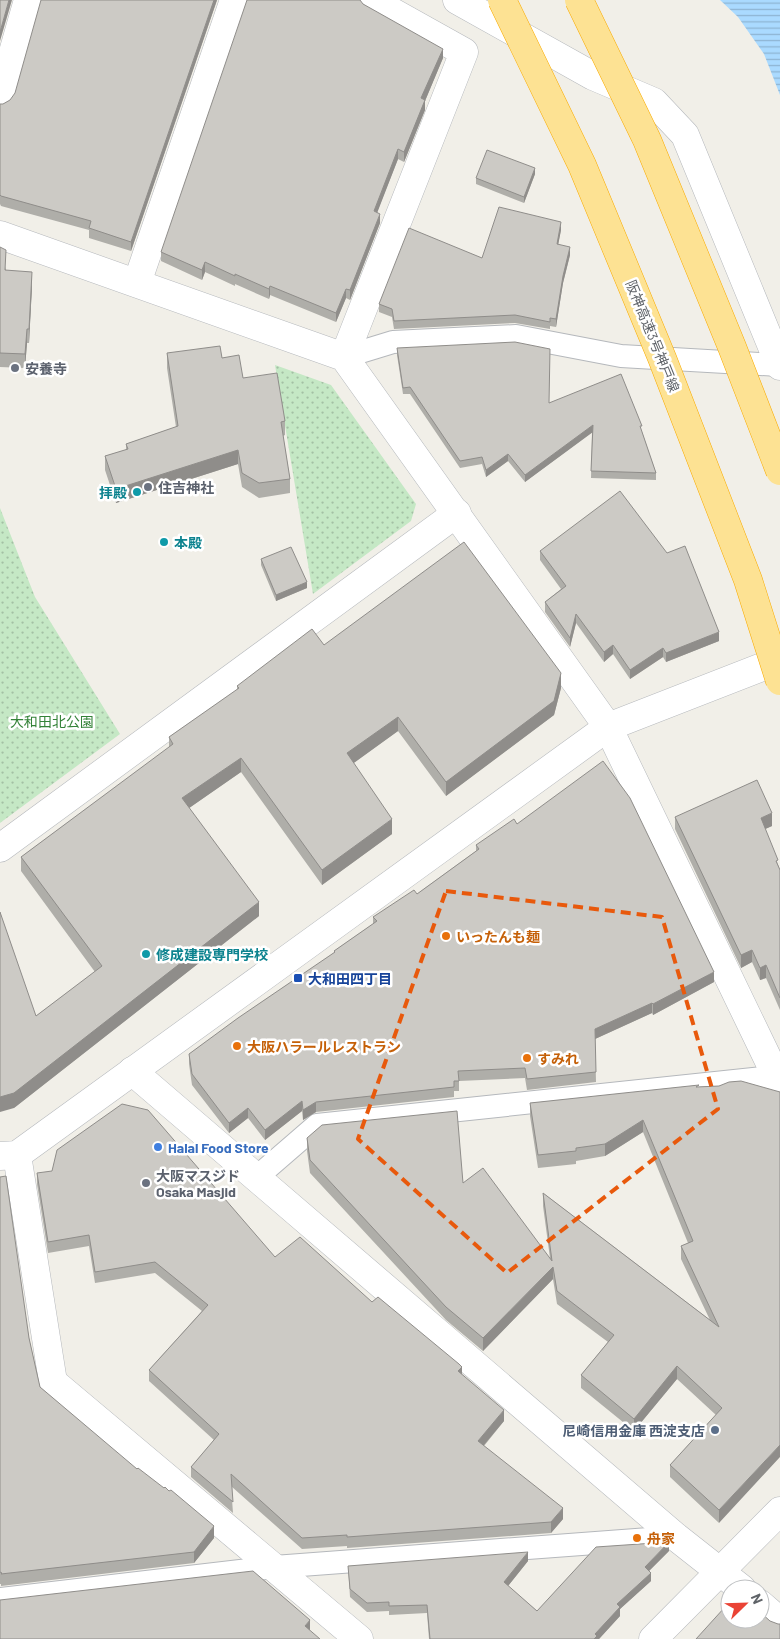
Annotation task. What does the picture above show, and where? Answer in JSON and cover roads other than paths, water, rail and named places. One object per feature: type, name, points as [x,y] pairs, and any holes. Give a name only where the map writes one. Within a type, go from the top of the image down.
[{"type":"highway","name":"阪神高速3号神戸線","points":[[502,0],[582,165],[662,358],[748,580],[780,681]]},
{"type":"highway","points":[[579,0],[647,140],[732,347],[780,471]]},
{"type":"street","points":[[0,98],[28,0]]},
{"type":"street","points":[[137,283],[234,0]]},
{"type":"street","points":[[344,357],[464,52],[371,0]]},
{"type":"street","points":[[457,0],[593,76],[654,102],[685,135],[780,366]]},
{"type":"street","points":[[0,235],[344,357],[608,727],[779,1079]]},
{"type":"street","points":[[0,848],[457,513]]},
{"type":"street","points":[[359,1639],[53,1382],[8,1156],[132,1071],[608,727],[780,660]]},
{"type":"street","points":[[132,1071],[676,1537],[730,1579]]},
{"type":"street","points":[[653,1639],[780,1510]]},
{"type":"street","points":[[770,1612],[780,1620]]},
{"type":"lane","points":[[344,357],[392,342],[516,336],[621,356],[780,366]]},
{"type":"lane","points":[[257,1177],[317,1125],[779,1079]]},
{"type":"lane","points":[[0,1599],[274,1567],[676,1537]]},
{"type":"water","points":[[720,0],[780,0],[780,95],[764,54],[738,17]]},
{"type":"place","name":"安養寺","points":[[15,368]]},
{"type":"place","name":"住吉神社","points":[[148,487]]},
{"type":"place","name":"拝殿","points":[[137,492]]},
{"type":"place","name":"本殿","points":[[164,542]]},
{"type":"place","name":"いったんも麺","points":[[446,936]]},
{"type":"place","name":"修成建設専門学校","points":[[146,954]]},
{"type":"place","name":"大和田四丁目","points":[[298,978]]},
{"type":"place","name":"大阪ハラールレストラン","points":[[237,1046]]},
{"type":"place","name":"すみれ","points":[[527,1058]]},
{"type":"place","name":"Halal Food Store","points":[[158,1147]]},
{"type":"place","name":"大阪マスジド Osaka Masjid","points":[[146,1183]]},
{"type":"place","name":"尼崎信用金庫 西淀支店","points":[[715,1430]]},
{"type":"place","name":"舟家","points":[[637,1538]]},
{"type":"park label","name":"大和田北公園","points":[[52,721]]}]
